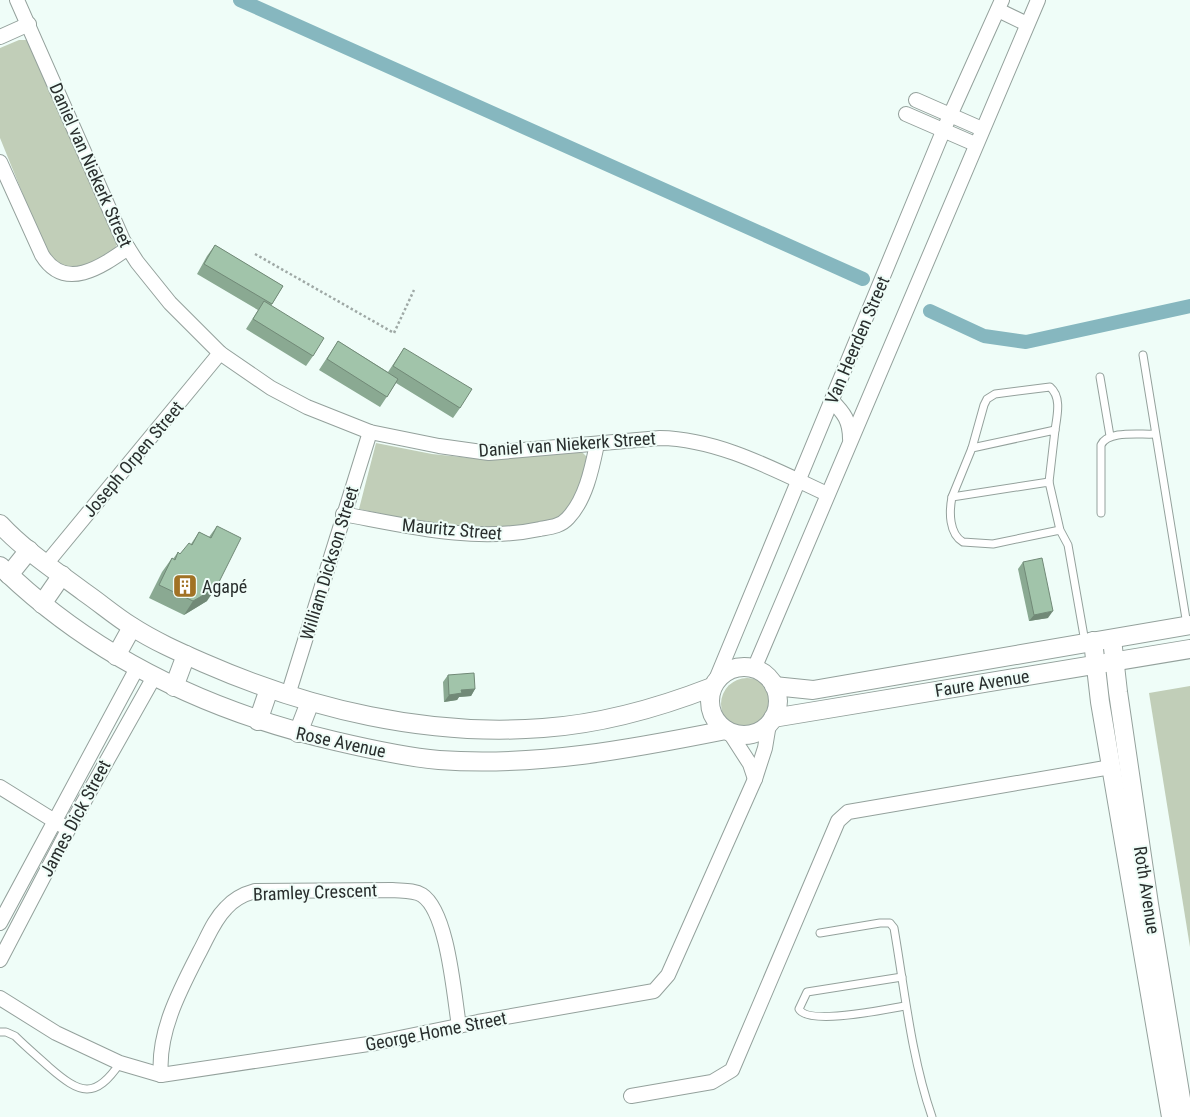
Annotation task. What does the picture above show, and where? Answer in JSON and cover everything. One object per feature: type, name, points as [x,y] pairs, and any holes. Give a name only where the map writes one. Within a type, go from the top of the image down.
[{"type":"street","name":"Daniel van Niekerk Street","points":[[17,0],[128,248],[170,303],[220,353],[272,388],[300,404],[370,432],[439,446],[489,453],[679,438],[725,450],[827,494]]},
{"type":"street","name":"Van Heerden Street","points":[[754,669],[975,144],[1038,0]]},
{"type":"street","points":[[1000,5],[1027,24]]},
{"type":"street","name":"Van Heerden Street","points":[[714,685],[797,480],[832,401],[944,129],[1000,5]]},
{"type":"street","points":[[0,37],[29,24]]},
{"type":"street","points":[[916,100],[982,129]]},
{"type":"street","points":[[906,114],[975,144]]},
{"type":"street","points":[[0,162],[42,256],[49,266],[58,273],[69,275],[88,272],[128,248]]},
{"type":"street","name":"Joseph Orpen Street","points":[[46,564],[220,353]]},
{"type":"street","points":[[832,401],[844,412],[850,426],[850,440]]},
{"type":"street","name":"William Dickson Street","points":[[288,695],[370,432]]},
{"type":"street","name":"Mauritz Street","points":[[343,514],[422,529],[479,535],[518,534],[551,527],[563,522],[574,510],[586,487],[597,444]]},
{"type":"street","name":"Rose Avenue","points":[[0,524],[46,564],[132,626],[186,655],[269,689],[310,702],[391,720],[442,726],[544,728],[646,710],[714,685]]},
{"type":"street","points":[[4,571],[29,550]]},
{"type":"street","name":"Rose Avenue","points":[[4,571],[42,604],[116,656],[174,687],[258,721],[298,733],[376,751],[439,760],[486,760],[592,755],[728,731]]},
{"type":"street","points":[[42,604],[62,575]]},
{"type":"street","name":"Faure Avenue","points":[[774,686],[814,690],[939,666],[1188,625]]},
{"type":"street","points":[[116,656],[132,626]]},
{"type":"street","name":"Roth Avenue","points":[[1112,639],[1149,904],[1184,1117]]},
{"type":"street","name":"Roth Avenue","points":[[1089,642],[1095,665],[1171,1117]]},
{"type":"street","name":"Faure Avenue","points":[[771,721],[948,688],[1190,649]]},
{"type":"street","points":[[174,687],[186,655]]},
{"type":"street","points":[[939,666],[948,688]]},
{"type":"street","points":[[728,731],[750,735],[771,721],[778,699],[774,686],[765,674],[746,667],[728,671],[714,685],[710,706],[718,724],[728,731],[750,764],[756,779]]},
{"type":"street","name":"James Dick Street","points":[[0,923],[54,819],[137,668]]},
{"type":"street","name":"James Dick Street","points":[[0,960],[68,830],[154,677]]},
{"type":"street","points":[[258,721],[269,689]]},
{"type":"street","points":[[298,733],[310,702]]},
{"type":"street","name":"George Home Street","points":[[0,998],[56,1032],[120,1063],[161,1075],[375,1043],[654,991],[668,975],[756,779],[771,721]]},
{"type":"street","points":[[631,1096],[712,1082],[732,1070],[838,821],[848,812],[1111,767]]},
{"type":"street","points":[[0,787],[54,819],[68,830]]},
{"type":"street","name":"Bramley Crescent","points":[[161,1075],[161,1048],[186,978],[215,922],[226,908],[237,899],[256,891],[392,890],[410,891],[422,895],[430,902],[440,918],[459,1026]]},
{"type":"lane","points":[[1143,356],[1188,625]]},
{"type":"lane","points":[[1100,377],[1110,436]]},
{"type":"lane","points":[[1060,530],[994,544],[963,542],[954,532],[951,512],[952,497],[972,448],[984,405],[987,399],[995,394],[1050,387],[1057,395],[1049,482],[1060,530],[1065,537],[1069,551],[1089,642]]},
{"type":"lane","points":[[972,448],[1055,430]]},
{"type":"lane","points":[[1101,513],[1101,445],[1105,438],[1110,436],[1155,434]]},
{"type":"lane","points":[[952,497],[1049,482]]},
{"type":"lane","points":[[820,933],[880,923],[890,924],[894,928],[905,1006],[919,1072],[932,1117]]},
{"type":"lane","points":[[902,977],[807,992],[799,1009],[807,1016],[833,1017],[905,1006]]},
{"type":"lane","points":[[0,1032],[6,1032],[15,1036],[70,1085],[87,1090],[100,1085],[112,1075],[120,1063]]},
{"type":"path","points":[[256,254],[394,333],[414,290]]},
{"type":"green space","points":[[19,40],[27,40],[118,241],[116,247],[111,252],[84,269],[65,269],[50,261],[0,138],[0,48]]},
{"type":"green space","points":[[376,443],[432,454],[481,459],[582,452],[587,457],[588,469],[566,518],[512,530],[435,525],[359,509]]},
{"type":"green space","points":[[742,678],[752,678],[766,685],[773,699],[773,709],[766,723],[752,730],[742,730],[732,726],[725,719],[721,709],[721,699],[725,689],[732,682]]},
{"type":"green space","points":[[1190,686],[1190,947],[1149,693]]},
{"type":"building","points":[[215,245],[283,286],[272,304],[204,264]]},
{"type":"building","points":[[264,301],[324,338],[313,356],[253,319]]},
{"type":"building","points":[[338,341],[398,379],[387,397],[327,359]]},
{"type":"building","points":[[404,348],[472,389],[460,408],[393,366]]},
{"type":"building","name":"Agapé","points":[[217,526],[241,538],[216,588],[193,601],[159,585],[172,558],[175,560],[178,552],[180,554],[189,543],[192,545],[199,532],[211,538]]},
{"type":"building","points":[[1042,558],[1053,611],[1034,615],[1023,562]]},
{"type":"building","points":[[474,673],[475,689],[461,690],[462,693],[449,695],[448,675]]},
{"type":"waterway","points":[[240,0],[863,279]]},
{"type":"waterway","points":[[930,311],[984,336],[1026,342],[1190,306]]},
{"type":"place","name":"Agapé","points":[[185,586]]}]
